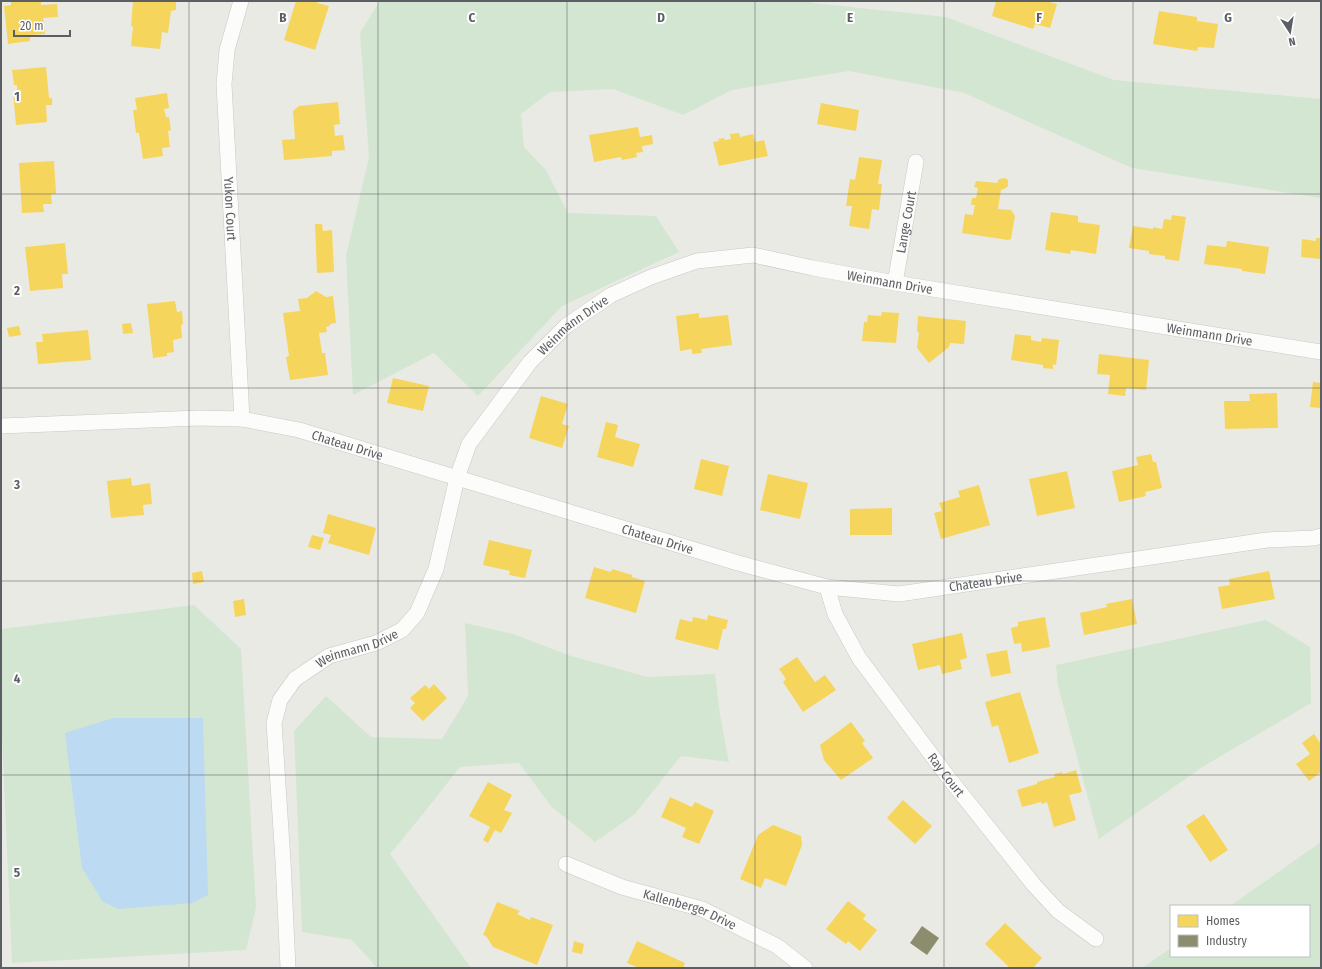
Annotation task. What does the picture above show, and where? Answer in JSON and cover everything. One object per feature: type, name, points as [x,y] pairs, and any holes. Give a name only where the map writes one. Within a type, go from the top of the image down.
[{"type":"street","name":"Yukon Court","points":[[241,1],[227,50],[224,84],[242,419]]},
{"type":"street","name":"Lange Court","points":[[895,283],[916,162]]},
{"type":"street","name":"Weinmann Drive","points":[[288,968],[274,723],[280,700],[295,679],[329,656],[376,643],[402,630],[417,613],[436,569],[457,478],[469,444],[530,362],[566,326],[611,295],[651,277],[697,261],[753,255],[895,283],[1321,352]]},
{"type":"street","name":"Chateau Drive","points":[[1,426],[199,418],[242,419],[299,430],[738,563],[827,587],[899,594],[1267,540],[1319,541]]},
{"type":"street","name":"Ray Court","points":[[827,587],[835,614],[859,658],[948,777],[1034,885],[1058,911],[1096,939]]},
{"type":"street","name":"Kallenberger Drive","points":[[566,864],[622,887],[702,909],[777,946],[805,968]]},
{"type":"green space","points":[[380,1],[811,1],[813,3],[946,17],[1114,80],[1321,99],[1321,198],[1132,168],[964,93],[849,71],[732,90],[683,115],[613,89],[550,92],[521,114],[524,147],[546,170],[568,213],[656,216],[679,252],[562,306],[478,396],[434,353],[353,395],[346,256],[369,157],[360,33]]},
{"type":"green space","points":[[194,605],[241,649],[256,908],[246,950],[12,963],[1,713],[1,629]]},
{"type":"green space","points":[[1266,620],[1310,647],[1311,703],[1204,766],[1099,839],[1058,686],[1056,665]]},
{"type":"green space","points":[[465,623],[513,634],[571,656],[648,677],[715,674],[720,715],[729,762],[681,756],[635,814],[595,842],[551,806],[519,763],[460,767],[390,854],[471,968],[377,968],[352,940],[302,932],[294,731],[326,696],[371,737],[442,739],[468,696]]},
{"type":"green space","points":[[1321,842],[1321,968],[1142,968],[1170,949],[1170,957],[1310,957],[1310,905],[1231,905]]},
{"type":"water","points":[[113,718],[203,718],[208,895],[192,903],[119,909],[103,902],[82,868],[65,733]]},
{"type":"building: Homes","points":[[11,1],[41,1],[41,5],[57,4],[58,17],[43,18],[45,34],[30,35],[30,41],[8,44],[4,6],[11,5]]},
{"type":"building: Homes","points":[[133,1],[176,1],[176,10],[171,11],[168,33],[162,32],[160,49],[131,46]]},
{"type":"building: Homes","points":[[296,1],[318,1],[317,3],[329,6],[315,50],[284,40]]},
{"type":"building: Homes","points":[[996,1],[1046,1],[1057,4],[1050,28],[1035,24],[1033,29],[992,16]]},
{"type":"building: Homes","points":[[1159,11],[1197,17],[1197,21],[1218,24],[1214,48],[1198,47],[1197,51],[1153,44]]},
{"type":"building: Homes","points":[[46,67],[49,98],[52,98],[52,105],[46,105],[47,122],[16,125],[13,92],[17,92],[17,85],[14,85],[12,70]]},
{"type":"building: Homes","points":[[167,93],[169,108],[164,109],[166,117],[169,117],[171,130],[168,131],[170,147],[162,148],[163,156],[143,159],[139,133],[136,133],[133,110],[137,110],[135,98]]},
{"type":"building: Homes","points":[[338,102],[340,124],[334,125],[335,136],[343,135],[345,150],[332,151],[332,156],[284,160],[282,140],[295,139],[293,111],[299,106]]},
{"type":"building: Homes","points":[[821,103],[859,110],[856,131],[817,124]]},
{"type":"building: Homes","points":[[638,127],[640,137],[652,135],[653,144],[642,146],[643,152],[636,153],[637,157],[622,160],[621,157],[594,162],[589,135]]},
{"type":"building: Homes","points":[[739,133],[740,137],[753,134],[755,142],[764,140],[768,156],[719,166],[713,142],[724,138],[725,140],[731,139],[730,134]]},
{"type":"building: Homes","points":[[859,157],[882,160],[878,184],[882,184],[879,210],[872,209],[869,229],[849,226],[852,206],[846,206],[850,179],[855,180]]},
{"type":"building: Homes","points":[[54,161],[56,194],[51,194],[52,204],[43,204],[44,212],[22,213],[19,163]]},
{"type":"building: Homes","points":[[1005,178],[1008,180],[1008,186],[1001,190],[998,209],[1011,210],[1015,216],[1011,239],[1008,240],[962,233],[965,214],[973,215],[975,205],[971,205],[972,198],[976,198],[978,188],[974,187],[976,181],[997,183],[999,179]]},
{"type":"building: Homes","points":[[1051,212],[1078,216],[1078,222],[1100,225],[1096,254],[1071,250],[1070,254],[1045,250]]},
{"type":"building: Homes","points":[[1172,215],[1186,217],[1179,261],[1165,259],[1165,256],[1149,254],[1149,251],[1129,248],[1133,226],[1162,229],[1164,219],[1171,220]]},
{"type":"building: Homes","points":[[315,224],[322,224],[323,231],[332,230],[334,272],[317,273]]},
{"type":"building: Homes","points":[[1316,238],[1321,238],[1321,259],[1301,257],[1302,239],[1316,241]]},
{"type":"building: Homes","points":[[1227,241],[1269,247],[1265,274],[1242,271],[1242,269],[1204,264],[1207,245],[1226,247]]},
{"type":"building: Homes","points":[[65,243],[68,274],[62,274],[63,288],[30,291],[25,247]]},
{"type":"building: Homes","points":[[316,291],[326,297],[333,296],[336,323],[330,324],[330,326],[326,327],[327,332],[319,333],[322,353],[325,353],[328,375],[290,380],[286,357],[289,356],[283,313],[300,311],[298,299],[307,298]]},
{"type":"building: Homes","points":[[175,301],[177,312],[182,311],[182,338],[173,340],[174,352],[167,353],[167,356],[153,358],[147,304]]},
{"type":"building: Homes","points":[[882,312],[899,313],[896,343],[862,341],[864,322],[867,322],[868,315],[881,316]]},
{"type":"building: Homes","points":[[699,313],[699,318],[728,315],[732,345],[701,349],[702,353],[692,354],[692,349],[680,351],[676,316]]},
{"type":"building: Homes","points":[[918,316],[966,321],[964,344],[950,343],[949,347],[929,363],[917,348],[919,333],[917,331]]},
{"type":"building: Homes","points":[[131,323],[133,333],[123,334],[122,324]]},
{"type":"building: Homes","points":[[19,326],[21,335],[9,337],[7,328]]},
{"type":"building: Homes","points":[[88,330],[91,360],[38,364],[36,342],[43,342],[42,334]]},
{"type":"building: Homes","points":[[1015,334],[1031,336],[1031,340],[1041,342],[1042,338],[1059,340],[1056,365],[1053,364],[1053,369],[1043,368],[1043,365],[1011,360]]},
{"type":"building: Homes","points":[[1099,354],[1149,360],[1146,390],[1126,388],[1125,396],[1108,394],[1110,375],[1097,374]]},
{"type":"building: Homes","points":[[393,378],[429,386],[423,411],[387,403]]},
{"type":"building: Homes","points":[[1313,382],[1321,383],[1321,408],[1310,407]]},
{"type":"building: Homes","points":[[1277,393],[1278,428],[1225,429],[1224,401],[1250,401],[1249,394]]},
{"type":"building: Homes","points":[[541,396],[568,404],[562,424],[569,426],[562,448],[529,438]]},
{"type":"building: Homes","points":[[606,422],[618,425],[615,437],[640,444],[633,467],[597,457]]},
{"type":"building: Homes","points":[[1151,454],[1153,462],[1156,462],[1162,488],[1145,492],[1146,496],[1119,502],[1112,471],[1138,465],[1136,457]]},
{"type":"building: Homes","points":[[701,459],[729,466],[722,496],[694,489]]},
{"type":"building: Homes","points":[[1067,471],[1075,508],[1037,516],[1029,479]]},
{"type":"building: Homes","points":[[768,474],[808,483],[800,519],[760,510]]},
{"type":"building: Homes","points":[[131,478],[132,486],[150,483],[152,504],[143,505],[144,515],[111,518],[107,481]]},
{"type":"building: Homes","points":[[979,485],[990,525],[941,539],[934,513],[942,511],[939,503],[960,497],[958,491]]},
{"type":"building: Homes","points":[[892,508],[892,535],[850,535],[850,509]]},
{"type":"building: Homes","points":[[328,514],[376,528],[369,555],[328,543],[331,535],[323,533]]},
{"type":"building: Homes","points":[[312,535],[324,538],[320,550],[308,547]]},
{"type":"building: Homes","points":[[489,540],[532,550],[525,578],[509,575],[510,571],[483,565]]},
{"type":"building: Homes","points":[[594,567],[611,572],[612,569],[645,581],[636,613],[585,598]]},
{"type":"building: Homes","points":[[202,571],[204,582],[193,584],[192,573]]},
{"type":"building: Homes","points":[[1269,571],[1275,599],[1222,609],[1218,587],[1230,585],[1229,579]]},
{"type":"building: Homes","points":[[244,599],[246,615],[235,617],[233,601]]},
{"type":"building: Homes","points":[[1132,599],[1137,624],[1084,635],[1080,613],[1107,607],[1106,604]]},
{"type":"building: Homes","points":[[708,615],[728,620],[726,629],[723,629],[718,650],[675,639],[680,619],[692,622],[693,617],[707,620]]},
{"type":"building: Homes","points":[[1045,617],[1050,647],[1022,652],[1021,643],[1014,644],[1011,628],[1018,626],[1018,622]]},
{"type":"building: Homes","points":[[962,633],[967,658],[960,660],[962,669],[942,674],[940,665],[918,670],[912,644]]},
{"type":"building: Homes","points":[[1007,650],[1011,673],[991,677],[986,654]]},
{"type":"building: Homes","points":[[797,657],[815,682],[825,675],[836,690],[803,712],[783,682],[786,679],[779,669]]},
{"type":"building: Homes","points":[[434,684],[447,698],[423,721],[410,708],[415,703],[410,698],[425,685],[429,689]]},
{"type":"building: Homes","points":[[1020,692],[1039,753],[1009,763],[998,725],[992,727],[985,702]]},
{"type":"building: Homes","points":[[851,722],[865,741],[862,743],[873,758],[841,780],[824,760],[820,745]]},
{"type":"building: Homes","points":[[1314,734],[1321,744],[1321,772],[1309,781],[1296,764],[1310,754],[1302,743]]},
{"type":"building: Homes","points":[[1076,770],[1082,792],[1069,795],[1076,820],[1054,827],[1047,802],[1022,807],[1017,790],[1055,777],[1054,774],[1062,772],[1063,774]]},
{"type":"building: Homes","points":[[488,782],[512,795],[504,810],[512,813],[501,833],[495,830],[488,843],[483,840],[490,827],[469,816]]},
{"type":"building: Homes","points":[[670,797],[692,807],[695,802],[714,811],[699,844],[682,837],[686,828],[661,817]]},
{"type":"building: Homes","points":[[903,800],[932,826],[915,844],[887,818]]},
{"type":"building: Homes","points":[[1204,814],[1228,850],[1210,862],[1186,826]]},
{"type":"building: Homes","points":[[773,825],[801,836],[802,845],[786,886],[765,878],[761,888],[740,879],[758,835]]},
{"type":"building: Homes","points":[[848,901],[866,915],[863,919],[877,930],[860,951],[848,941],[846,944],[826,929]]},
{"type":"building: Homes","points":[[497,902],[520,911],[517,914],[530,920],[531,917],[553,925],[537,965],[493,947],[486,936],[483,935]]},
{"type":"building: Homes","points":[[1005,923],[1042,958],[1033,968],[1010,968],[985,944]]},
{"type":"building: Homes","points":[[574,941],[584,944],[582,954],[572,952]]},
{"type":"building: Homes","points":[[637,941],[685,963],[683,968],[639,968],[627,963]]},
{"type":"building: Industry","points":[[922,926],[939,938],[927,955],[910,943]]}]
